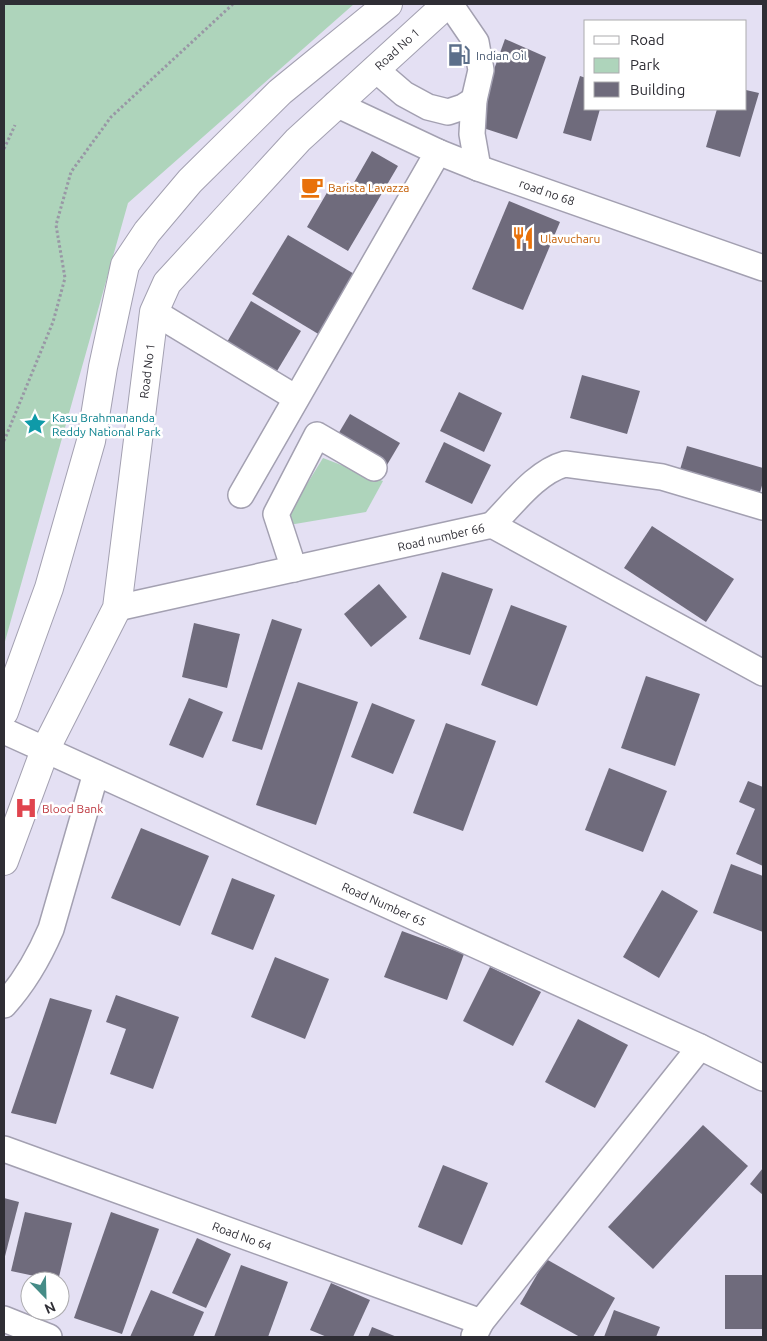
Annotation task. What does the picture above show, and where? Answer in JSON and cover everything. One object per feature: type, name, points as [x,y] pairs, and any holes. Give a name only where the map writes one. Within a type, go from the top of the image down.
[{"type":"main road","points":[[4,712],[49,588],[91,441],[103,367],[125,265],[146,232],[190,180],[280,92],[388,4]]},
{"type":"main road","name":"Road No 1","points":[[4,861],[45,750],[117,608],[154,312],[167,283],[298,140],[375,68],[448,4]]},
{"type":"street","points":[[448,4],[476,42],[481,70],[474,100],[472,134],[478,168]]},
{"type":"street","points":[[375,68],[404,94],[428,107],[448,112],[463,107],[474,100]]},
{"type":"street","name":"road no 68","points":[[336,104],[438,152],[478,168],[763,268]]},
{"type":"street","points":[[241,495],[438,152]]},
{"type":"street","points":[[154,312],[296,398]]},
{"type":"street","points":[[294,569],[276,514],[317,435],[374,468]]},
{"type":"street","points":[[492,525],[540,477],[552,468],[565,464],[662,477],[763,506]]},
{"type":"street","name":"Road number 66","points":[[117,608],[492,525],[763,673]]},
{"type":"street","name":"Road Number 65","points":[[4,731],[700,1047],[763,1078]]},
{"type":"street","points":[[4,1005],[30,970],[41,952],[51,929],[96,773]]},
{"type":"street","points":[[477,1330],[700,1047]]},
{"type":"street","name":"Road No 64","points":[[4,1149],[477,1330]]},
{"type":"street","points":[[4,1319],[49,1337]]},
{"type":"path","points":[[4,441],[53,322],[65,278],[56,225],[71,172],[111,117],[233,4]]},
{"type":"path","points":[[4,149],[15,125]]},
{"type":"green space","name":"Kasu Brahmananda Reddy National Park","points":[[4,4],[354,4],[128,203],[4,645]]},
{"type":"green space","points":[[323,458],[383,481],[366,512],[289,525],[286,518]]},
{"type":"building","points":[[505,39],[546,57],[517,139],[474,125]]},
{"type":"building","points":[[580,76],[584,77],[584,110],[600,110],[591,141],[563,133]]},
{"type":"building","points":[[747,90],[759,93],[740,157],[706,147],[717,110],[747,110]]},
{"type":"building","points":[[372,151],[398,166],[348,251],[307,227],[332,184],[348,193]]},
{"type":"building","points":[[509,201],[560,222],[523,310],[472,289]]},
{"type":"building","points":[[288,235],[356,275],[320,335],[252,294]]},
{"type":"building","points":[[251,301],[301,331],[277,371],[227,342]]},
{"type":"building","points":[[582,375],[640,391],[627,434],[570,418]]},
{"type":"building","points":[[459,392],[502,413],[484,452],[440,431]]},
{"type":"building","points":[[350,414],[400,443],[384,470],[334,441]]},
{"type":"building","points":[[444,442],[491,465],[472,504],[425,482]]},
{"type":"building","points":[[687,446],[763,468],[763,482],[759,496],[679,473]]},
{"type":"building","points":[[652,526],[734,579],[706,622],[624,568]]},
{"type":"building","points":[[442,572],[493,589],[470,655],[419,639]]},
{"type":"building","points":[[379,584],[407,617],[371,647],[344,614]]},
{"type":"building","points":[[511,605],[567,626],[537,706],[481,685]]},
{"type":"building","points":[[272,619],[302,629],[262,750],[232,741]]},
{"type":"building","points":[[194,623],[240,634],[227,688],[182,677]]},
{"type":"building","points":[[646,676],[700,694],[675,766],[621,748]]},
{"type":"building","points":[[298,682],[358,702],[316,825],[256,805]]},
{"type":"building","points":[[189,698],[223,712],[203,758],[169,745]]},
{"type":"building","points":[[372,703],[415,720],[393,774],[351,757]]},
{"type":"building","points":[[446,723],[496,741],[463,831],[413,813]]},
{"type":"building","points":[[609,768],[667,791],[643,852],[585,830]]},
{"type":"building","points":[[748,781],[763,787],[763,866],[736,854],[755,809],[739,802]]},
{"type":"building","points":[[141,828],[209,856],[180,926],[111,898]]},
{"type":"building","points":[[731,864],[763,876],[763,932],[713,913]]},
{"type":"building","points":[[232,878],[275,895],[253,950],[211,934]]},
{"type":"building","points":[[662,890],[698,911],[659,978],[623,957]]},
{"type":"building","points":[[402,931],[464,954],[447,1000],[384,977]]},
{"type":"building","points":[[275,957],[329,979],[305,1039],[251,1017]]},
{"type":"building","points":[[490,967],[541,992],[513,1046],[463,1021]]},
{"type":"building","points":[[116,995],[179,1017],[153,1089],[110,1074],[126,1029],[106,1022]]},
{"type":"building","points":[[50,998],[92,1010],[56,1124],[11,1113]]},
{"type":"building","points":[[578,1019],[628,1045],[595,1108],[545,1082]]},
{"type":"building","points":[[703,1125],[748,1166],[653,1269],[608,1227]]},
{"type":"building","points":[[443,1165],[488,1183],[462,1245],[418,1227]]},
{"type":"building","points":[[763,1168],[763,1195],[750,1184]]},
{"type":"building","points":[[4,1198],[19,1202],[4,1260]]},
{"type":"building","points":[[25,1212],[72,1223],[60,1271],[20,1271],[20,1273],[11,1271]]},
{"type":"building","points":[[111,1212],[159,1229],[122,1334],[74,1318]]},
{"type":"building","points":[[197,1238],[231,1254],[206,1308],[172,1293]]},
{"type":"building","points":[[546,1259],[615,1298],[593,1337],[580,1337],[520,1304]]},
{"type":"building","points":[[241,1265],[288,1282],[268,1337],[214,1337]]},
{"type":"building","points":[[725,1275],[763,1275],[763,1329],[725,1329]]},
{"type":"building","points":[[331,1283],[370,1300],[353,1337],[327,1337],[310,1330]]},
{"type":"building","points":[[151,1290],[204,1312],[193,1337],[130,1337]]},
{"type":"building","points":[[614,1310],[660,1327],[656,1337],[604,1337]]},
{"type":"building","points":[[372,1327],[397,1337],[368,1337]]},
{"type":"place","name":"Indian Oil","points":[[459,55]]},
{"type":"place","name":"Barista Lavazza","points":[[312,187]]},
{"type":"place","name":"Ulavucharu","points":[[523,238]]},
{"type":"place","name":"Kasu Brahmananda Reddy National Park","points":[[35,424]]},
{"type":"place","name":"Blood Bank","points":[[26,808]]}]
